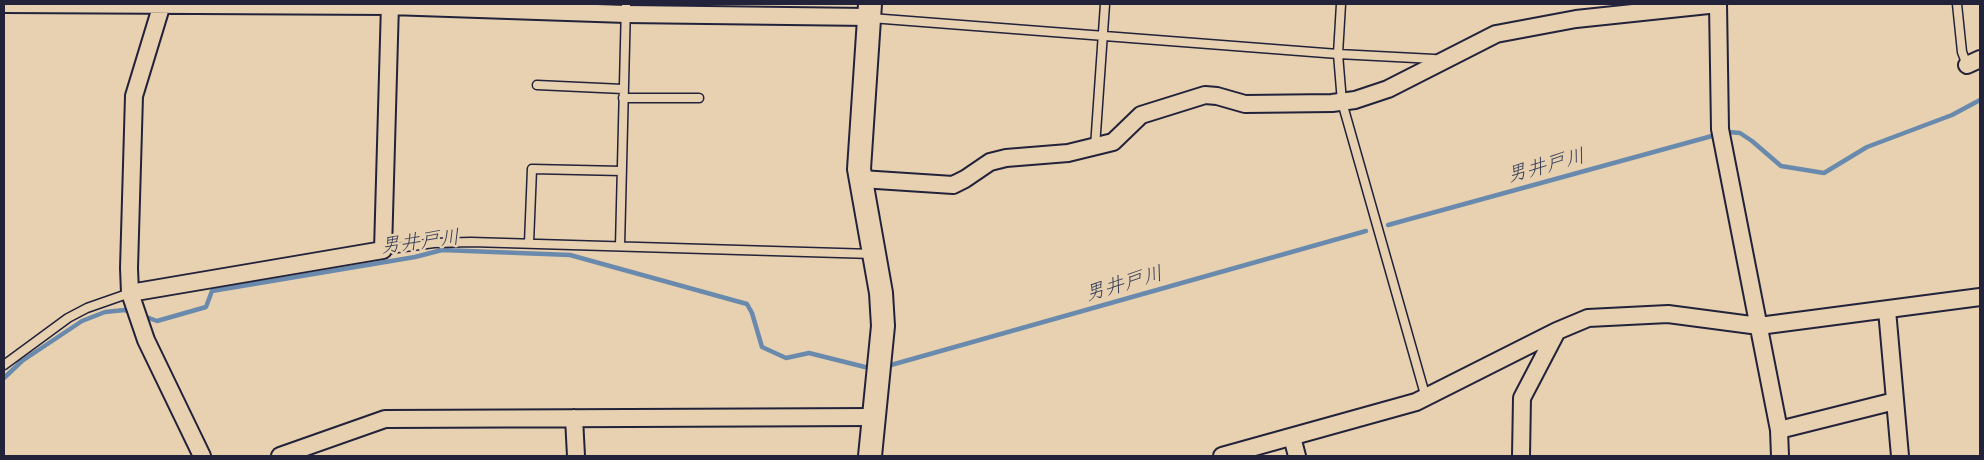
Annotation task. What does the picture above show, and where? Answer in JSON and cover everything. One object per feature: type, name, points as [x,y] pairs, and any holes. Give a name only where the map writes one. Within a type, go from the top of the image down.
[{"type":"street","points":[[4,4],[390,5],[870,11],[859,159],[883,318],[870,456]]},
{"type":"street","points":[[861,179],[953,185],[990,162],[1006,158],[1068,154],[1113,142],[1141,114],[1205,95],[1217,96],[1245,104],[1342,102],[1355,100],[1388,89],[1496,34],[1576,19],[1718,4],[1720,129],[1759,326],[1778,430],[1780,456]]},
{"type":"street","points":[[163,5],[134,96],[128,268],[130,293],[146,340],[202,456]]},
{"type":"street","points":[[130,293],[383,250],[390,5]]},
{"type":"street","points":[[1222,456],[1426,398],[1557,331],[1588,318],[1668,314],[1759,326],[1980,297]]},
{"type":"street","points":[[1887,310],[1900,456]]},
{"type":"street","points":[[1521,456],[1522,398],[1557,331]]},
{"type":"street","points":[[1778,430],[1895,401]]},
{"type":"street","points":[[280,456],[385,419],[874,417]]},
{"type":"street","points":[[574,418],[576,456]]},
{"type":"street","points":[[1292,437],[1297,456]]},
{"type":"lane","points":[[1095,146],[1105,4]]},
{"type":"lane","points":[[1341,4],[1338,54],[1342,102],[1426,398]]},
{"type":"lane","points":[[1957,4],[1962,52],[1974,62]]},
{"type":"lane","points":[[620,246],[626,9]]},
{"type":"lane","points":[[870,11],[1103,36],[1338,54],[1434,59],[1442,62]]},
{"type":"lane","points":[[537,86],[623,89]]},
{"type":"lane","points":[[623,98],[699,98]]},
{"type":"lane","points":[[529,244],[532,169],[622,171]]},
{"type":"lane","points":[[383,250],[434,243],[620,246],[874,254]]},
{"type":"lane","points":[[4,365],[68,318],[87,308],[130,293]]},
{"type":"waterway","name":"男井戸川","points":[[1729,132],[1740,133],[1781,166],[1824,173],[1867,147],[1952,115],[1980,100]]},
{"type":"waterway","name":"男井戸川","points":[[1388,225],[1712,136]]},
{"type":"waterway","name":"男井戸川","points":[[891,365],[1366,231]]},
{"type":"waterway","name":"男井戸川","points":[[141,315],[157,321],[206,307],[212,291],[415,257],[442,250],[570,255],[747,304],[752,313],[762,347],[786,358],[809,353],[865,367]]},
{"type":"waterway","name":"男井戸川","points":[[4,378],[22,361],[82,321],[105,312],[125,310],[132,312]]}]
